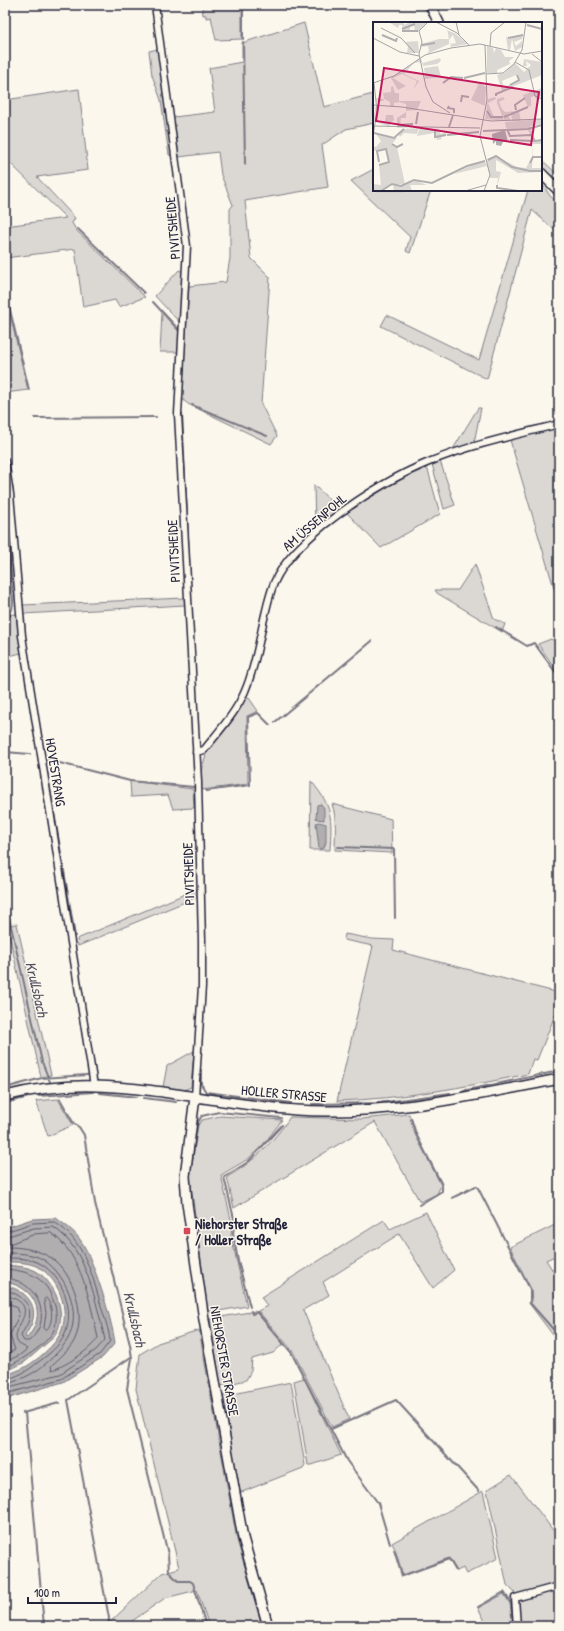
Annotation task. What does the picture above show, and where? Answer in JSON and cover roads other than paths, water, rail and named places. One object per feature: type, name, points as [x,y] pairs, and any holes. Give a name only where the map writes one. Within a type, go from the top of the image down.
[{"type":"street","name":"PIVITSHEIDE","points":[[155,5],[187,246],[178,421],[196,752],[202,978],[195,1097]]},
{"type":"street","points":[[430,5],[438,22]]},
{"type":"street","points":[[542,174],[559,191]]},
{"type":"street","name":"AM ÜSSENPOHL","points":[[196,752],[204,750],[241,699],[250,677],[271,594],[278,574],[293,554],[317,531],[362,497],[429,462],[475,446],[559,424]]},
{"type":"street","name":"HOVESTRANG","points":[[5,461],[10,494],[22,636],[94,1086]]},
{"type":"street","name":"HOLLER STRASSE","points":[[5,1096],[60,1087],[94,1086],[295,1110],[363,1111],[433,1103],[559,1079]]},
{"type":"street","name":"NIEHORSTER STRASSE","points":[[195,1097],[185,1176],[187,1203],[206,1336],[242,1531],[268,1626]]},
{"type":"street","points":[[517,1626],[515,1598],[559,1586]]},
{"type":"water","points":[[321,804],[324,808],[324,820],[316,818],[317,805]]},
{"type":"water","points":[[319,822],[326,824],[326,842],[324,848],[319,849],[316,823]]},
{"type":"water","points":[[56,1218],[76,1234],[86,1250],[102,1290],[115,1343],[103,1357],[63,1382],[9,1398],[5,1396],[5,1376],[31,1364],[51,1347],[62,1330],[64,1310],[58,1290],[53,1280],[46,1273],[38,1267],[30,1264],[5,1262],[5,1228],[32,1219]]},
{"type":"water","points":[[5,1265],[28,1268],[43,1276],[49,1283],[58,1301],[60,1320],[54,1337],[25,1362],[5,1372],[5,1286],[17,1289],[26,1296],[33,1307],[33,1319],[25,1337],[27,1338],[37,1320],[37,1311],[31,1296],[24,1289],[5,1282]]},
{"type":"waterway","points":[[243,5],[243,39]]},
{"type":"waterway","points":[[243,42],[245,164]]},
{"type":"waterway","points":[[78,229],[144,293]]},
{"type":"waterway","points":[[5,289],[29,390]]},
{"type":"waterway","points":[[153,302],[179,330]]},
{"type":"waterway","points":[[192,405],[267,436]]},
{"type":"waterway","points":[[182,414],[190,577]]},
{"type":"waterway","points":[[35,418],[156,417]]},
{"type":"waterway","name":"Krullsbach","points":[[5,497],[13,602],[12,610]]},
{"type":"waterway","name":"Krullsbach","points":[[5,617],[10,616]]},
{"type":"waterway","points":[[496,627],[527,646],[534,643],[559,677]]},
{"type":"waterway","points":[[275,722],[372,641]]},
{"type":"waterway","points":[[206,791],[250,785],[248,717],[258,713],[270,725]]},
{"type":"waterway","points":[[5,752],[30,754]]},
{"type":"waterway","points":[[48,760],[130,781],[194,787]]},
{"type":"waterway","points":[[47,771],[75,936]]},
{"type":"waterway","points":[[338,847],[394,849],[395,918]]},
{"type":"waterway","name":"Krullsbach","points":[[5,900],[42,1062],[50,1082]]},
{"type":"waterway","points":[[201,1070],[201,1084],[206,1092],[291,1103]]},
{"type":"waterway","points":[[462,1091],[559,1071]]},
{"type":"waterway","name":"Krullsbach","points":[[5,1088],[42,1078],[87,1075]]},
{"type":"waterway","points":[[39,1096],[93,1092]]},
{"type":"waterway","points":[[100,1093],[137,1097]]},
{"type":"waterway","points":[[312,1104],[378,1103],[450,1093]]},
{"type":"waterway","points":[[5,1103],[29,1097]]},
{"type":"waterway","points":[[144,1098],[176,1102]]},
{"type":"waterway","name":"Krullsbach","points":[[60,1099],[74,1124],[79,1127],[84,1135],[95,1203],[130,1345],[132,1358],[127,1389],[168,1554],[169,1572],[178,1581],[190,1581],[193,1583],[206,1626]]},
{"type":"waterway","points":[[202,1116],[219,1112],[281,1118]]},
{"type":"waterway","points":[[195,1135],[198,1122],[202,1116]]},
{"type":"waterway","points":[[411,1118],[416,1134],[442,1185],[442,1191],[419,1205]]},
{"type":"waterway","points":[[250,1307],[238,1261],[233,1233],[235,1223],[224,1177],[248,1162],[282,1125]]},
{"type":"waterway","points":[[452,1198],[476,1186],[478,1188],[530,1289],[530,1303],[559,1336]]},
{"type":"waterway","points":[[251,1311],[252,1314],[257,1312],[291,1352],[347,1461],[378,1503],[390,1544]]},
{"type":"waterway","points":[[108,1626],[109,1618],[68,1400],[131,1357]]},
{"type":"waterway","points":[[331,1429],[396,1400],[479,1491]]},
{"type":"waterway","points":[[23,1413],[59,1403]]},
{"type":"waterway","points":[[25,1413],[44,1626]]},
{"type":"waterway","points":[[394,1550],[402,1576],[449,1559],[456,1571]]},
{"type":"waterway","points":[[478,1607],[504,1592],[511,1603],[514,1625]]},
{"type":"place","name":"Niehorster Straße / Holler Straße","points":[[187,1231]]}]
